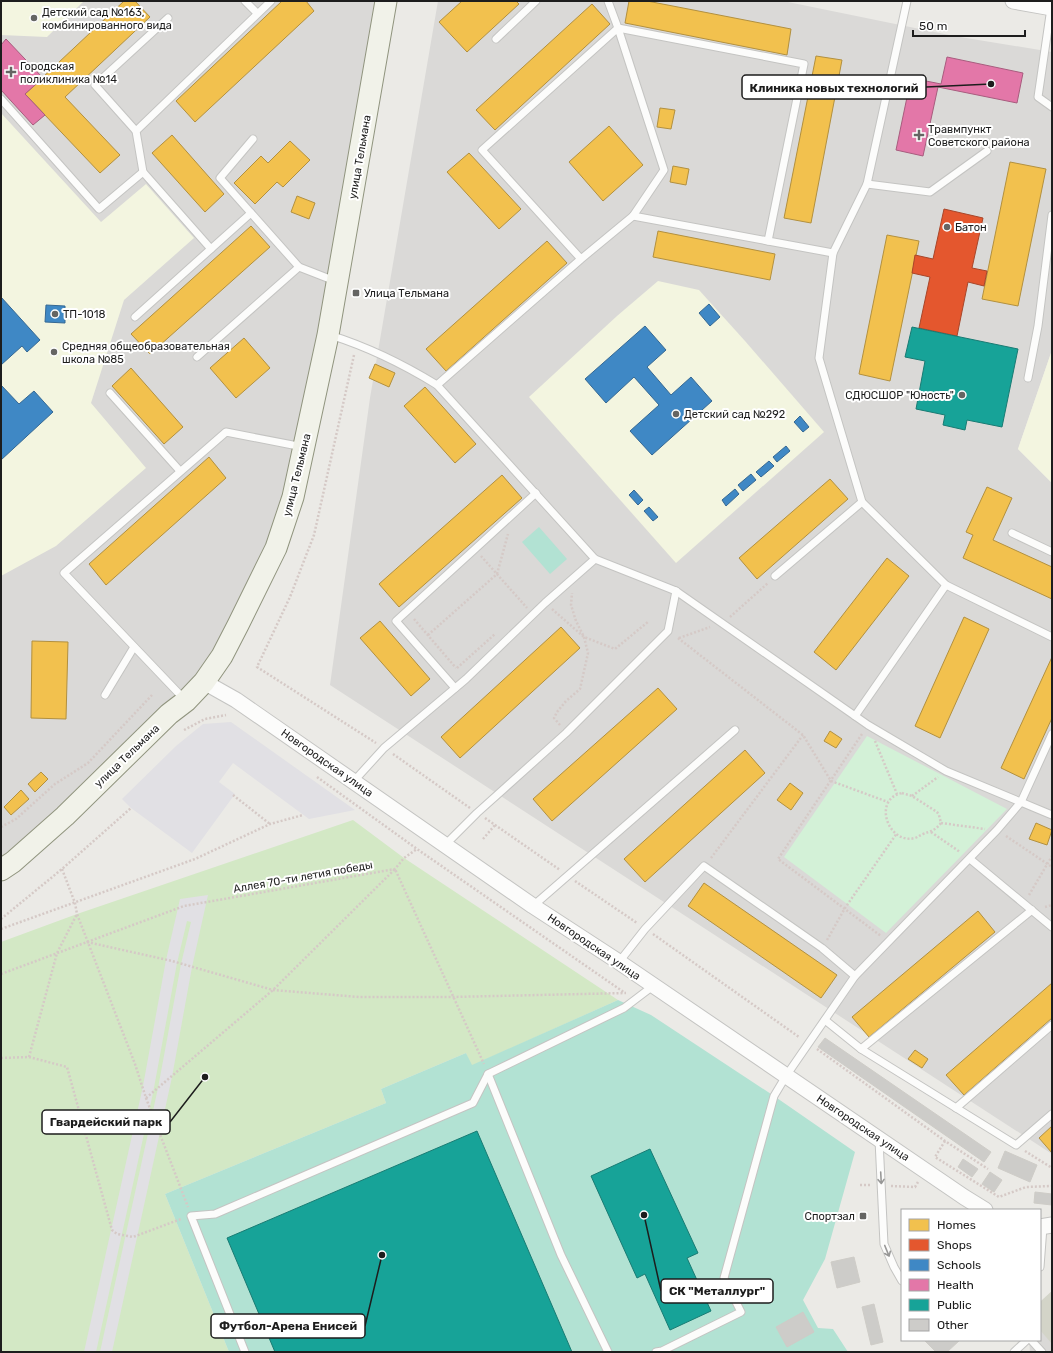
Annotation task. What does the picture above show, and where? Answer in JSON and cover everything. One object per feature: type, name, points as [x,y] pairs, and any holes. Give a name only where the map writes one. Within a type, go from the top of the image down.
[{"type":"main road","name":"улица Тельмана","points":[[1,870],[65,816],[169,714],[186,701],[204,682],[222,656],[235,632],[276,548],[293,497],[328,335],[386,1]]},
{"type":"street","points":[[1013,1],[1029,2],[1051,8]]},
{"type":"street","name":"Новгородская улица","points":[[204,682],[236,700],[534,906],[984,1209]]},
{"type":"lane","points":[[246,1],[257,13]]},
{"type":"lane","points":[[136,131],[270,1]]},
{"type":"lane","points":[[496,39],[536,1]]},
{"type":"lane","points":[[437,385],[581,259],[633,216],[664,170],[608,1]]},
{"type":"lane","points":[[907,1],[867,184],[833,253],[819,358],[862,502],[946,585],[1052,637]]},
{"type":"lane","points":[[1051,8],[1038,97],[1052,106]]},
{"type":"lane","points":[[168,18],[95,85],[136,131],[143,172],[211,248]]},
{"type":"lane","points":[[618,28],[804,64],[768,241]]},
{"type":"lane","points":[[581,259],[482,150],[618,28]]},
{"type":"lane","points":[[1,99],[99,209],[143,172]]},
{"type":"lane","points":[[253,139],[220,178],[299,267],[338,282]]},
{"type":"lane","points":[[867,184],[930,192],[987,151]]},
{"type":"lane","points":[[135,317],[251,213]]},
{"type":"lane","points":[[1028,378],[1038,326],[1052,215]]},
{"type":"lane","points":[[633,216],[833,253]]},
{"type":"lane","points":[[197,357],[299,267]]},
{"type":"lane","points":[[328,335],[356,344],[409,368],[437,385],[596,559],[676,591],[868,725],[946,771],[1052,815]]},
{"type":"lane","points":[[110,393],[180,471]]},
{"type":"lane","points":[[186,701],[64,573],[226,432],[304,447]]},
{"type":"lane","points":[[455,688],[396,621],[536,493]]},
{"type":"lane","points":[[775,576],[862,502]]},
{"type":"lane","points":[[1012,532],[1052,552]]},
{"type":"lane","points":[[354,781],[384,748],[466,679],[596,559]]},
{"type":"lane","points":[[855,716],[946,585]]},
{"type":"lane","points":[[446,844],[477,812],[566,733],[668,632],[676,591]]},
{"type":"lane","points":[[105,695],[134,647]]},
{"type":"lane","points":[[534,906],[736,730]]},
{"type":"lane","points":[[656,1352],[662,1351],[741,1312],[724,1278],[774,1096],[786,1076],[855,976],[970,859],[1021,802],[1052,734]]},
{"type":"lane","points":[[970,859],[1052,927]]},
{"type":"lane","points":[[619,962],[645,929],[704,866],[822,948],[855,976]]},
{"type":"lane","points":[[861,1049],[1032,910]]},
{"type":"lane","points":[[245,1352],[191,1216],[215,1214],[473,1103],[488,1074],[624,1008],[653,986]]},
{"type":"lane","points":[[825,1020],[861,1049],[1016,1145],[1052,1114]]},
{"type":"lane","points":[[956,1108],[1052,1025]]},
{"type":"lane","points":[[488,1074],[561,1255],[608,1352]]},
{"type":"lane","points":[[879,1139],[884,1244],[901,1280]]},
{"type":"lane","points":[[1041,1259],[1045,1226]]},
{"type":"lane","points":[[1014,1352],[1026,1341]]},
{"type":"lane","points":[[1032,1341],[1042,1352]]},
{"type":"path","points":[[356,344],[314,535],[290,597],[257,667],[384,748],[988,1170]]},
{"type":"path","points":[[428,635],[497,574],[515,512]]},
{"type":"path","points":[[476,549],[533,616]]},
{"type":"path","points":[[775,576],[722,623],[678,638],[803,735],[831,781],[888,802]]},
{"type":"path","points":[[566,733],[554,718],[566,701],[580,689],[588,652],[584,637],[570,605],[573,579]]},
{"type":"path","points":[[520,612],[526,607],[546,604],[584,637],[615,649],[649,621]]},
{"type":"path","points":[[407,611],[466,679]]},
{"type":"path","points":[[456,668],[497,632]]},
{"type":"path","points":[[1,827],[16,819],[55,784],[88,764],[152,696]]},
{"type":"path","points":[[184,730],[205,719],[226,715]]},
{"type":"path","points":[[868,725],[778,858],[889,942]]},
{"type":"path","points":[[868,725],[897,794]]},
{"type":"path","points":[[704,866],[803,735]]},
{"type":"path","points":[[912,796],[946,771]]},
{"type":"path","points":[[87,942],[172,961],[273,990],[359,997],[452,997],[626,993],[317,778]]},
{"type":"path","points":[[902,793],[912,796],[937,812],[942,823],[931,832],[914,838],[900,837],[892,830],[886,821],[886,808],[892,797],[902,793]]},
{"type":"path","points":[[233,796],[270,824]]},
{"type":"path","points":[[1,919],[62,869],[131,808]]},
{"type":"path","points":[[1,929],[195,859],[270,824],[303,815]]},
{"type":"path","points":[[942,823],[997,830],[1052,867]]},
{"type":"path","points":[[483,839],[495,825]]},
{"type":"path","points":[[931,832],[970,859]]},
{"type":"path","points":[[822,948],[845,908],[897,833]]},
{"type":"path","points":[[146,1098],[273,990],[395,869],[404,858],[417,849]]},
{"type":"path","points":[[1024,904],[1052,856]]},
{"type":"path","points":[[1,1058],[30,1057],[67,1066],[112,1230],[117,1234],[132,1237],[191,1216],[182,1188],[146,1098],[135,1064],[87,942],[77,914],[75,903],[62,869]]},
{"type":"path","points":[[395,869],[488,1074]]},
{"type":"path","name":"Аллея 70-ти летия победы","points":[[1,974],[184,906],[395,869]]},
{"type":"path","points":[[30,1057],[57,953],[77,914]]},
{"type":"path","points":[[860,1185],[915,1187],[945,1141]]},
{"type":"path","points":[[1016,1145],[1052,1168]]},
{"type":"path","points":[[935,1157],[999,1198],[1026,1187],[1052,1186]]},
{"type":"shaded area","points":[[1,1],[386,1],[293,497],[222,656],[1,870]]},
{"type":"shaded area","name":"Детский сад №163, комбинированного вида","points":[[1,1],[84,1],[47,37],[1,35]]},
{"type":"shaded area","points":[[438,1],[783,1],[954,36],[1052,52],[1052,350],[1018,449],[1052,483],[1052,1154],[330,685],[370,398]]},
{"type":"shaded area","name":"Средняя общеобразовательная школа №85","points":[[1,113],[101,222],[146,184],[194,238],[124,300],[91,403],[146,468],[56,546],[1,576]]},
{"type":"shaded area","name":"Детский сад №292","points":[[658,281],[699,290],[824,432],[676,563],[529,397],[617,316]]},
{"type":"shaded area","points":[[1052,350],[1052,483],[1018,449]]},
{"type":"shaded area","points":[[231,722],[355,810],[309,819],[233,763],[219,782],[235,794],[192,853],[131,808],[122,799],[176,746],[203,724]]},
{"type":"shaded area","points":[[867,736],[1007,809],[886,933],[784,857]]},
{"type":"shaded area","points":[[208,895],[192,967],[172,1077],[112,1352],[100,1352],[158,1088],[181,964],[191,922],[187,921],[177,963],[153,1093],[96,1352],[84,1352],[143,1086],[166,960],[180,899]]},
{"type":"shaded area","points":[[1052,1291],[1052,1352],[1030,1352],[1029,1341],[1041,1341],[1041,1301]]},
{"type":"shaded area","points":[[1052,1291],[1052,1344],[1041,1331],[1041,1301]]},
{"type":"green space","points":[[539,527],[567,559],[550,574],[522,542]]},
{"type":"green space","points":[[353,820],[404,858],[618,1000],[471,1066],[466,1053],[381,1089],[386,1103],[165,1194],[229,1352],[1,1352],[1,942],[77,914]]},
{"type":"green space","points":[[618,1000],[651,1015],[774,1096],[855,1152],[825,1259],[803,1300],[818,1328],[833,1329],[848,1352],[229,1352],[165,1194],[386,1103],[381,1089],[466,1053],[472,1065]]},
{"type":"building: Homes","points":[[124,1],[135,1],[150,17],[65,97],[120,155],[100,173],[25,94]]},
{"type":"building: Homes","points":[[282,1],[306,1],[314,11],[195,122],[176,101]]},
{"type":"building: Homes","points":[[462,1],[516,1],[519,4],[467,52],[439,22]]},
{"type":"building: Homes","points":[[629,1],[647,1],[791,29],[787,55],[625,23]]},
{"type":"building: Homes","points":[[592,4],[610,24],[495,130],[476,110]]},
{"type":"building: Homes","points":[[816,56],[842,60],[811,223],[784,218]]},
{"type":"building: Homes","points":[[660,108],[675,110],[671,129],[657,127]]},
{"type":"building: Homes","points":[[609,126],[643,165],[603,201],[569,162]]},
{"type":"building: Homes","points":[[172,135],[224,194],[205,212],[152,153]]},
{"type":"building: Homes","points":[[290,141],[310,160],[283,187],[277,182],[255,204],[234,183],[261,156],[268,163]]},
{"type":"building: Homes","points":[[469,153],[521,209],[499,229],[447,172]]},
{"type":"building: Homes","points":[[1010,162],[1046,169],[1018,306],[982,299]]},
{"type":"building: Homes","points":[[673,166],[689,169],[686,185],[670,182]]},
{"type":"building: Homes","points":[[297,196],[315,203],[309,219],[291,212]]},
{"type":"building: Homes","points":[[251,226],[270,247],[150,354],[131,334]]},
{"type":"building: Homes","points":[[658,231],[775,254],[770,280],[653,257]]},
{"type":"building: Homes","points":[[887,235],[919,241],[890,381],[859,374]]},
{"type":"building: Homes","points":[[547,241],[567,263],[446,371],[426,349]]},
{"type":"building: Homes","points":[[244,338],[270,368],[236,398],[210,368]]},
{"type":"building: Homes","points":[[375,364],[395,373],[389,387],[369,378]]},
{"type":"building: Homes","points":[[131,368],[183,427],[164,444],[112,386]]},
{"type":"building: Homes","points":[[425,387],[476,444],[455,463],[404,406]]},
{"type":"building: Homes","points":[[209,457],[226,478],[106,585],[89,564]]},
{"type":"building: Homes","points":[[502,475],[522,498],[399,607],[379,584]]},
{"type":"building: Homes","points":[[830,479],[848,499],[757,579],[739,558]]},
{"type":"building: Homes","points":[[987,487],[1012,498],[993,540],[1052,567],[1052,599],[963,558],[973,535],[966,532]]},
{"type":"building: Homes","points":[[887,558],[909,576],[836,670],[814,652]]},
{"type":"building: Homes","points":[[964,617],[989,629],[940,738],[915,726]]},
{"type":"building: Homes","points":[[380,621],[430,679],[411,696],[360,638]]},
{"type":"building: Homes","points":[[561,627],[580,648],[460,758],[441,737]]},
{"type":"building: Homes","points":[[32,641],[68,642],[66,719],[31,718]]},
{"type":"building: Homes","points":[[1052,657],[1052,718],[1024,779],[1001,768]]},
{"type":"building: Homes","points":[[658,688],[677,709],[552,821],[533,799]]},
{"type":"building: Homes","points":[[830,731],[842,739],[836,748],[824,741]]},
{"type":"building: Homes","points":[[745,750],[765,773],[645,882],[624,859]]},
{"type":"building: Homes","points":[[41,772],[48,779],[35,792],[28,784]]},
{"type":"building: Homes","points":[[790,783],[803,793],[791,810],[777,800]]},
{"type":"building: Homes","points":[[21,790],[29,799],[11,815],[4,807]]},
{"type":"building: Homes","points":[[1036,823],[1052,830],[1047,845],[1029,839]]},
{"type":"building: Homes","points":[[704,883],[837,975],[821,998],[688,906]]},
{"type":"building: Homes","points":[[978,911],[995,932],[869,1037],[852,1017]]},
{"type":"building: Homes","points":[[1052,983],[1052,1018],[964,1095],[946,1075]]},
{"type":"building: Homes","points":[[915,1050],[928,1059],[922,1068],[908,1059]]},
{"type":"building: Homes","points":[[1052,1126],[1052,1153],[1039,1138]]},
{"type":"building: Shops","points":[[944,209],[983,218],[972,268],[987,271],[984,286],[968,282],[957,336],[919,328],[930,277],[912,273],[915,255],[933,259]]},
{"type":"building: Schools","points":[[1,297],[40,340],[27,352],[22,346],[1,365]]},
{"type":"building: Schools","points":[[709,304],[720,317],[710,326],[699,313]]},
{"type":"building: Schools","name":"ТП-1018","points":[[46,305],[65,306],[65,323],[45,322]]},
{"type":"building: Schools","points":[[645,326],[666,350],[647,367],[671,395],[691,377],[712,401],[652,455],[630,431],[659,405],[634,377],[606,403],[585,379]]},
{"type":"building: Schools","points":[[1,385],[19,404],[34,391],[53,412],[1,460]]},
{"type":"building: Schools","points":[[800,416],[809,427],[803,432],[794,422]]},
{"type":"building: Schools","points":[[786,446],[790,451],[777,462],[773,457]]},
{"type":"building: Schools","points":[[769,461],[774,466],[761,477],[756,472]]},
{"type":"building: Schools","points":[[751,474],[756,480],[743,491],[738,485]]},
{"type":"building: Schools","points":[[735,489],[739,494],[726,506],[722,500]]},
{"type":"building: Schools","points":[[634,490],[643,500],[638,505],[629,495]]},
{"type":"building: Schools","points":[[649,507],[658,517],[653,521],[644,511]]},
{"type":"building: Health","points":[[6,39],[43,78],[25,94],[45,115],[33,125],[1,90],[1,45]]},
{"type":"building: Health","points":[[947,57],[1023,73],[1017,103],[938,87],[923,156],[896,150],[911,78],[941,84]]},
{"type":"building: Public","points":[[912,327],[1018,349],[1002,427],[967,420],[965,430],[943,425],[945,415],[916,409],[925,361],[905,357]]},
{"type":"building: Public","points":[[477,1131],[572,1352],[275,1352],[227,1238]]},
{"type":"building: Public","points":[[650,1149],[698,1253],[687,1258],[711,1311],[670,1330],[645,1274],[637,1278],[591,1176]]},
{"type":"building: Other","points":[[825,1038],[991,1152],[984,1162],[818,1047]]},
{"type":"building: Other","points":[[1005,1151],[1037,1165],[1030,1182],[998,1168]]},
{"type":"building: Other","points":[[963,1159],[978,1169],[972,1177],[958,1167]]},
{"type":"building: Other","points":[[990,1172],[1002,1180],[994,1192],[982,1184]]},
{"type":"building: Other","points":[[1035,1192],[1052,1194],[1052,1205],[1034,1203]]},
{"type":"building: Other","points":[[854,1257],[860,1282],[837,1288],[831,1262]]},
{"type":"building: Other","points":[[874,1304],[883,1342],[871,1345],[862,1307]]},
{"type":"building: Other","points":[[803,1312],[814,1332],[787,1347],[776,1327]]},
{"type":"building: Other","points":[[925,1341],[959,1341],[947,1352],[936,1352]]},
{"type":"place","name":"Детский сад №163, комбинированного вида","points":[[34,18]]},
{"type":"place","name":"Городская поликлиника №14","points":[[11,72]]},
{"type":"place","name":"Клиника новых технологий","points":[[991,84]]},
{"type":"place","name":"Травмпункт Советского района","points":[[919,135]]},
{"type":"place","name":"Батон","points":[[947,227]]},
{"type":"place","name":"Улица Тельмана","points":[[356,293]]},
{"type":"place","name":"ТП-1018","points":[[55,314]]},
{"type":"place","name":"Средняя общеобразовательная школа №85","points":[[54,352]]},
{"type":"place","name":"СДЮСШОР \"Юность\"","points":[[962,395]]},
{"type":"place","name":"Детский сад №292","points":[[676,414]]},
{"type":"place","name":"Гвардейский парк","points":[[205,1077]]},
{"type":"place","name":"СК \"Металлург\"","points":[[644,1215]]},
{"type":"place","name":"Спортзал","points":[[863,1216]]},
{"type":"place","name":"Футбол-Арена Енисей","points":[[382,1255]]}]
